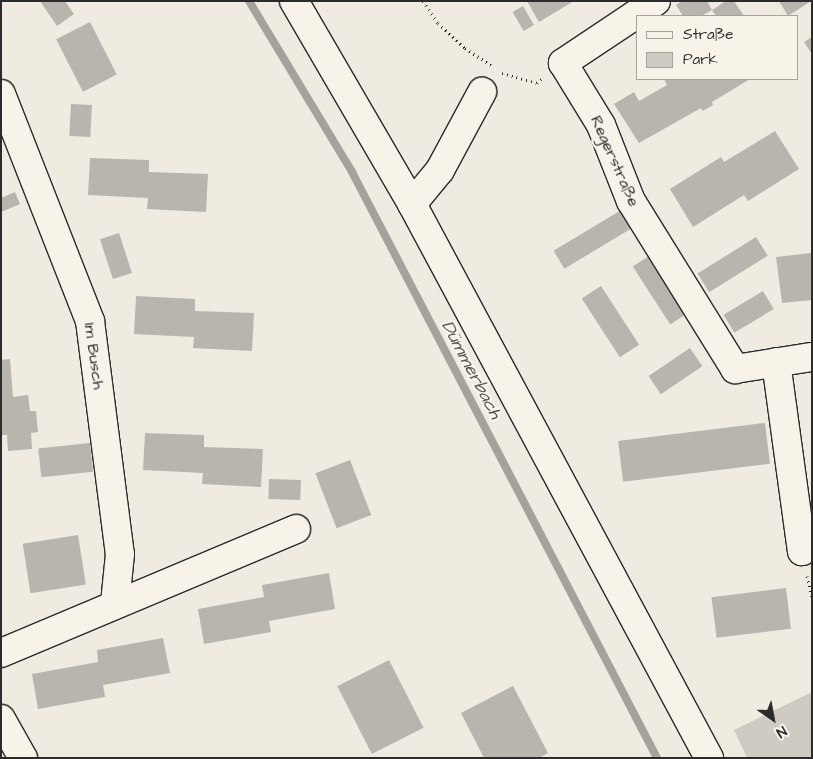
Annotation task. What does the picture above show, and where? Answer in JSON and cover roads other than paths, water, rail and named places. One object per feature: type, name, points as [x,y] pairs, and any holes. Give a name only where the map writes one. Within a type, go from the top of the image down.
[{"type":"street","points":[[294,1],[412,204],[708,758]]},
{"type":"street","name":"Regerstraße","points":[[656,1],[563,63],[602,125],[630,202],[735,369],[812,357]]},
{"type":"street","points":[[412,204],[440,170],[482,92]]},
{"type":"street","name":"Im Busch","points":[[1,94],[90,321],[120,554],[116,603]]},
{"type":"street","points":[[776,362],[802,551]]},
{"type":"street","points":[[1,653],[116,603],[296,529]]},
{"type":"street","points":[[1,719],[23,758]]},
{"type":"waterway","name":"Dümmerbach","points":[[249,1],[352,172],[657,758]]}]
